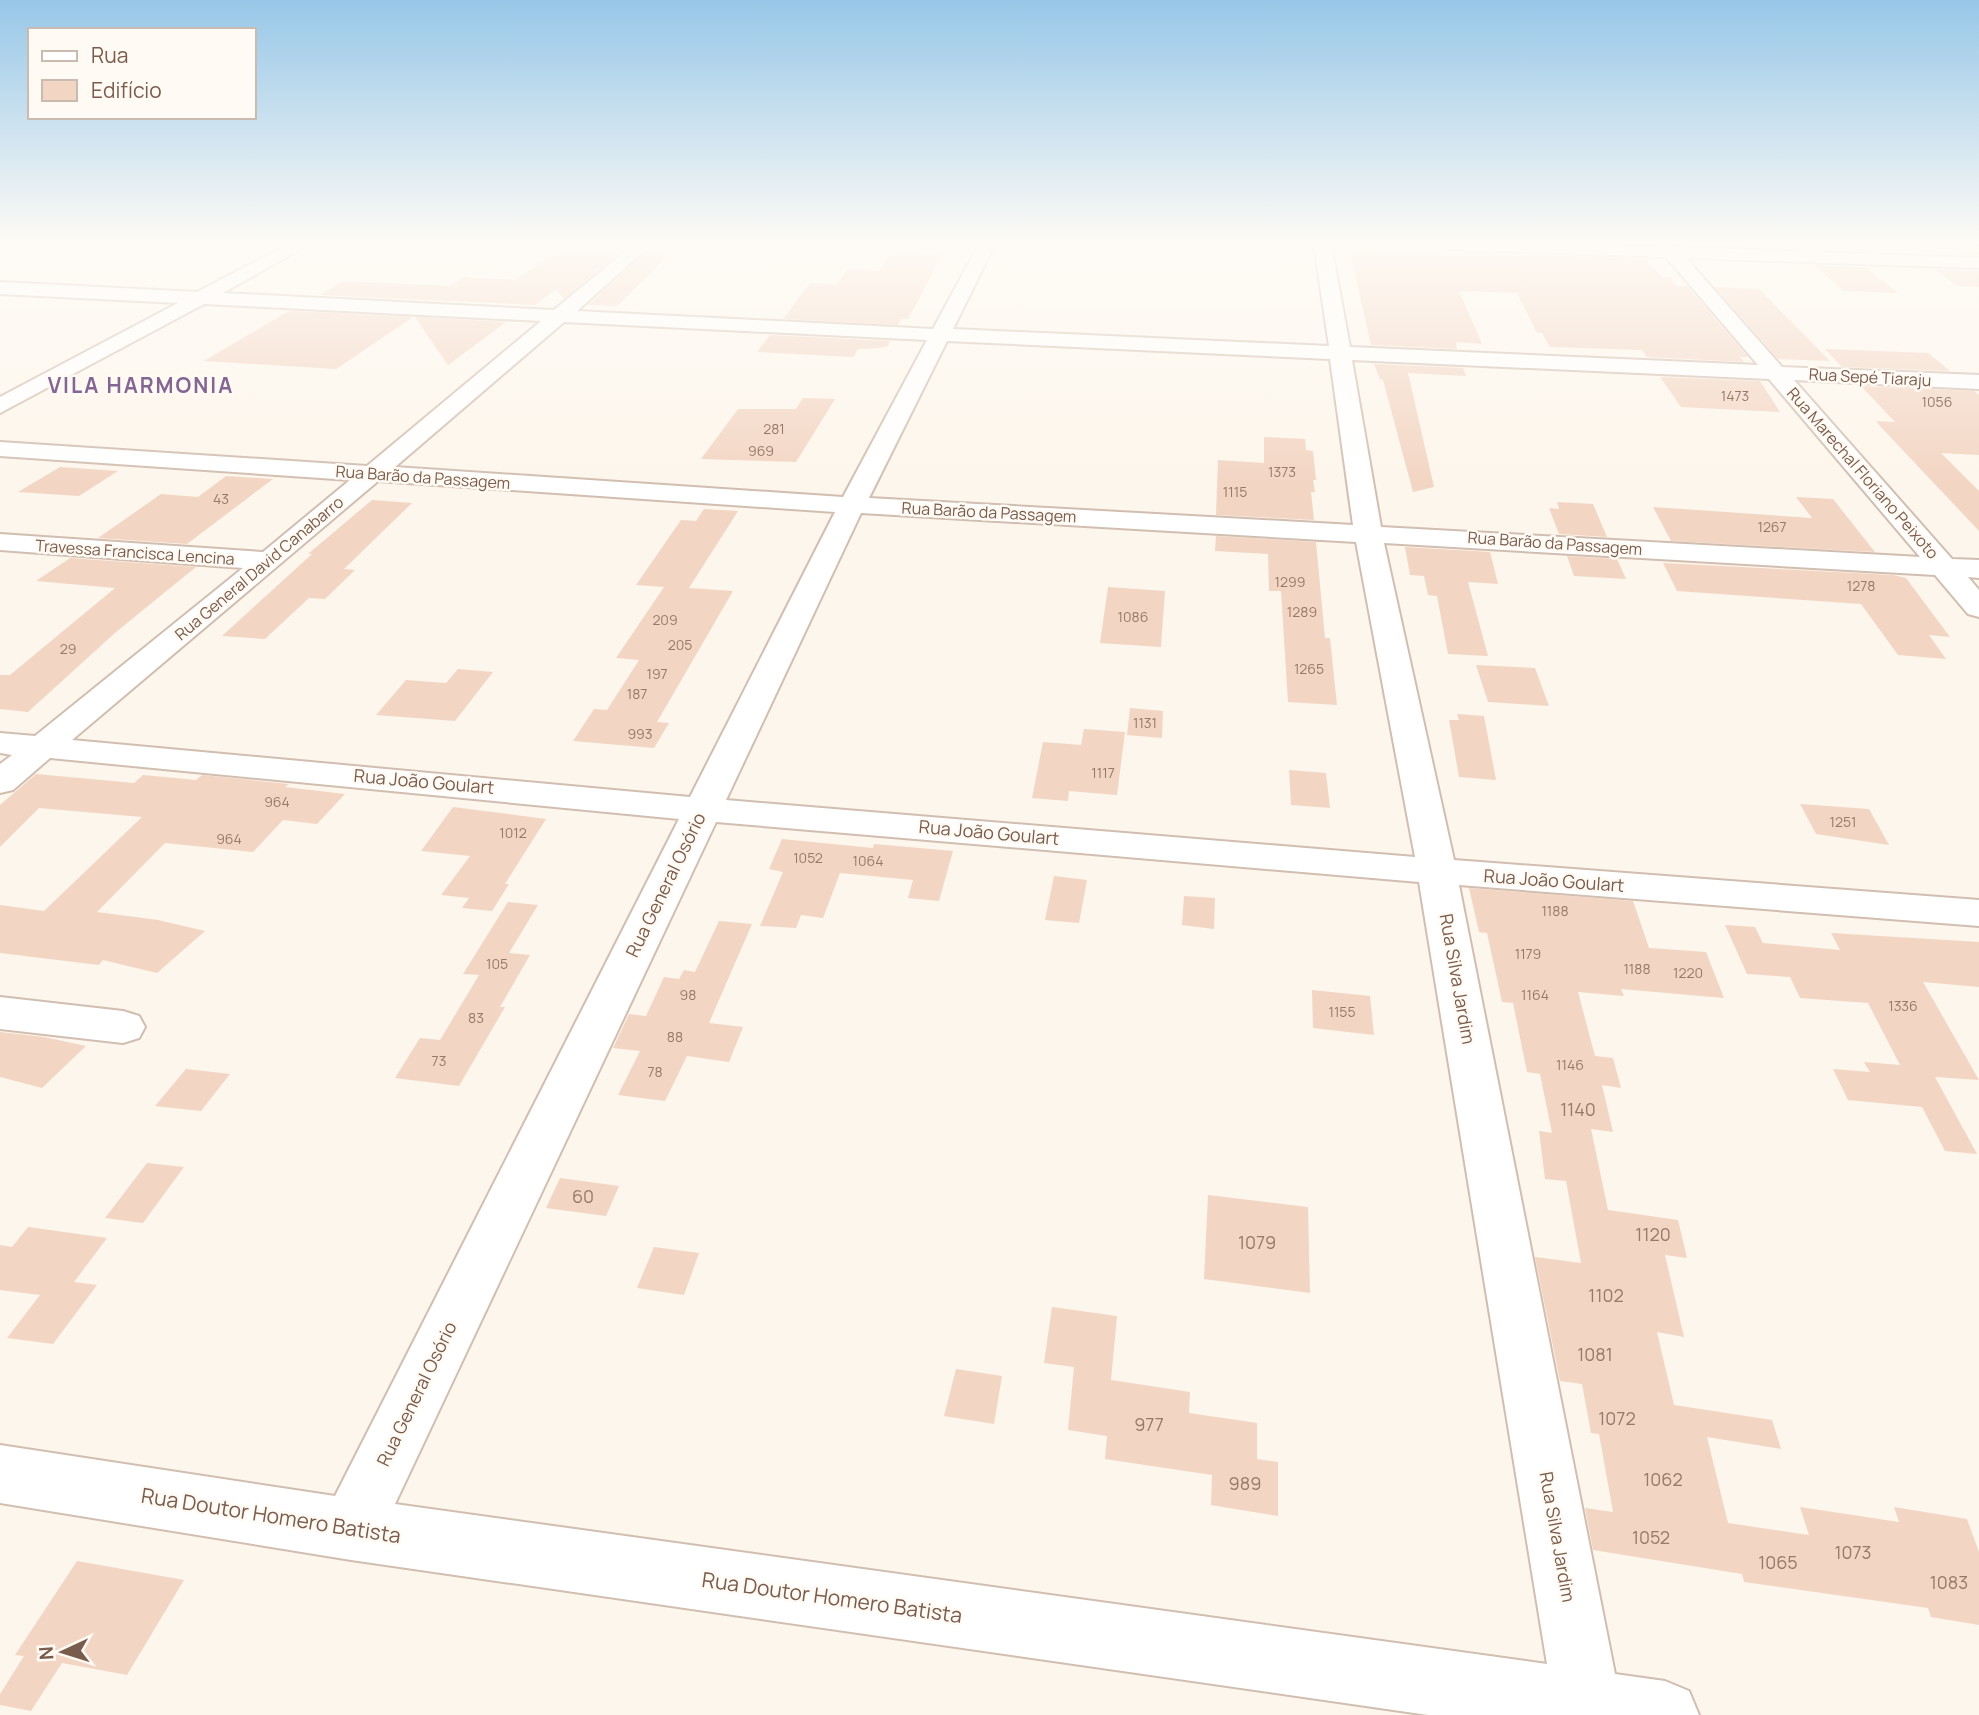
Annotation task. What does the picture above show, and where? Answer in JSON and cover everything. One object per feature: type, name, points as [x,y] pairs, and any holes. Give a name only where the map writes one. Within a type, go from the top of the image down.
[{"type":"street","points":[[0,406],[154,324]]},
{"type":"street","name":"Rua General David Canabarro","points":[[0,782],[269,561],[547,324]]},
{"type":"street","name":"Rua Sepé Tiaraju","points":[[718,324],[1979,382]]},
{"type":"street","name":"Rua General Osório","points":[[351,1529],[852,505],[946,324]]},
{"type":"street","name":"Rua Silva Jardim","points":[[1335,324],[1368,532],[1437,872],[1589,1710]]},
{"type":"street","name":"Rua Marechal Floriano Peixoto","points":[[1734,324],[1979,608]]},
{"type":"street","name":"Rua Barão da Passagem","points":[[0,449],[852,505],[1368,532],[1979,569]]},
{"type":"street","name":"Travessa Francisca Lencina","points":[[0,542],[269,561]]},
{"type":"street","name":"Rua João Goulart","points":[[0,743],[703,809],[1437,872],[1979,913]]},
{"type":"street","points":[[0,1013],[123,1027]]},
{"type":"street","name":"Rua Doutor Homero Batista","points":[[0,1474],[351,1529],[1589,1710],[1665,1715]]},
{"type":"building","points":[[267,324],[403,324],[336,369],[204,361]]},
{"type":"building","points":[[420,324],[503,324],[448,365]]},
{"type":"building","points":[[1366,324],[1473,324],[1482,344],[1456,342],[1457,349],[1371,345]]},
{"type":"building","points":[[1533,324],[1720,324],[1748,357],[1740,357],[1744,362],[1647,357],[1642,350],[1550,347],[1542,333],[1537,333]]},
{"type":"building","points":[[1747,324],[1794,324],[1830,361],[1778,359]]},
{"type":"building","points":[[770,335],[890,341],[888,346],[880,348],[858,349],[853,357],[757,352]]},
{"type":"building","points":[[1825,349],[1928,353],[1950,371],[1842,367]]},
{"type":"building","points":[[1374,364],[1463,368],[1466,376],[1408,373],[1434,487],[1413,492],[1383,380],[1380,379]]},
{"type":"building","points":[[1660,377],[1760,381],[1780,412],[1681,407]]},
{"type":"building","points":[[1861,386],[1974,391],[1979,395],[1979,455],[1941,453],[1979,491],[1979,531],[1879,425],[1876,421],[1895,422]]},
{"type":"building","points":[[803,398],[835,399],[796,462],[701,459],[738,409],[796,409]]},
{"type":"building","points":[[1264,437],[1305,439],[1306,450],[1313,451],[1316,480],[1313,480],[1315,492],[1311,492],[1314,520],[1216,515],[1218,460],[1264,463]]},
{"type":"building","points":[[60,467],[118,471],[79,496],[18,492]]},
{"type":"building","points":[[226,476],[273,479],[187,544],[98,538],[161,494],[198,497]]},
{"type":"building","points":[[1796,497],[1833,499],[1875,552],[1671,541],[1653,507],[1812,518]]},
{"type":"building","points":[[372,500],[412,503],[344,569],[355,570],[325,599],[309,598],[265,639],[222,636],[312,554],[308,554]]},
{"type":"building","points":[[1557,502],[1593,504],[1607,537],[1559,534],[1549,508],[1559,509]]},
{"type":"building","points":[[704,509],[738,511],[689,588],[733,591],[657,722],[669,723],[654,748],[573,741],[594,709],[607,710],[639,660],[616,658],[664,587],[636,585],[681,520],[696,521]]},
{"type":"building","points":[[1216,536],[1316,542],[1325,638],[1330,638],[1337,705],[1288,702],[1281,591],[1269,591],[1268,554],[1215,551]]},
{"type":"building","points":[[1405,547],[1490,552],[1498,584],[1468,582],[1488,656],[1448,654],[1437,596],[1428,595],[1424,576],[1410,575]]},
{"type":"building","points":[[1567,556],[1617,559],[1626,579],[1574,576]]},
{"type":"building","points":[[70,558],[196,567],[116,632],[28,712],[0,709],[0,675],[10,675],[115,588],[36,581]]},
{"type":"building","points":[[1663,563],[1893,575],[1906,578],[1950,637],[1929,635],[1946,659],[1898,655],[1861,604],[1677,591]]},
{"type":"building","points":[[1108,587],[1165,591],[1161,647],[1100,643]]},
{"type":"building","points":[[1476,665],[1535,668],[1549,706],[1488,702]]},
{"type":"building","points":[[458,669],[493,672],[455,721],[376,715],[406,680],[446,683]]},
{"type":"building","points":[[1130,708],[1163,711],[1162,738],[1127,735]]},
{"type":"building","points":[[1457,714],[1484,716],[1496,780],[1459,777],[1449,720],[1459,720]]},
{"type":"building","points":[[1084,729],[1125,732],[1117,795],[1069,791],[1068,801],[1032,798],[1043,742],[1081,745]]},
{"type":"building","points":[[1289,770],[1326,773],[1330,808],[1291,805]]},
{"type":"building","points":[[36,774],[134,783],[143,775],[196,780],[202,775],[289,784],[285,787],[345,794],[317,824],[283,820],[253,852],[165,843],[97,912],[158,920],[205,931],[157,973],[103,960],[99,965],[0,953],[0,905],[44,911],[142,817],[39,808],[0,847],[0,805]]},
{"type":"building","points":[[1800,804],[1869,809],[1889,845],[1816,834]]},
{"type":"building","points":[[453,807],[546,819],[505,884],[509,884],[492,911],[462,908],[469,898],[441,895],[470,856],[421,851]]},
{"type":"building","points":[[782,839],[873,848],[874,844],[953,851],[939,901],[908,898],[913,880],[840,873],[823,918],[801,915],[796,928],[760,926],[783,872],[769,869]]},
{"type":"building","points":[[1054,876],[1087,880],[1079,923],[1045,920]]},
{"type":"building","points":[[1469,888],[1633,901],[1649,948],[1706,952],[1724,998],[1621,989],[1624,996],[1578,992],[1595,1056],[1613,1058],[1621,1088],[1602,1085],[1613,1132],[1591,1129],[1608,1210],[1678,1220],[1687,1258],[1665,1255],[1684,1337],[1657,1332],[1674,1405],[1772,1420],[1781,1449],[1707,1437],[1728,1523],[1809,1535],[1800,1507],[1899,1522],[1894,1507],[1967,1519],[1979,1552],[1979,1625],[1931,1617],[1928,1608],[1744,1582],[1742,1574],[1593,1550],[1585,1508],[1613,1512],[1599,1434],[1591,1433],[1582,1384],[1560,1381],[1535,1257],[1581,1263],[1566,1181],[1545,1179],[1539,1131],[1552,1133],[1540,1074],[1527,1072],[1513,1003],[1502,1002],[1487,933],[1479,932]]},
{"type":"building","points":[[1184,896],[1215,898],[1214,929],[1182,925]]},
{"type":"building","points":[[508,902],[538,905],[509,953],[530,955],[500,1007],[505,1007],[459,1086],[395,1078],[420,1038],[440,1040],[479,975],[463,974]]},
{"type":"building","points":[[719,921],[752,924],[709,1023],[743,1027],[729,1062],[687,1056],[665,1101],[618,1095],[640,1051],[613,1048],[629,1014],[646,1016],[664,977],[679,979],[684,970],[695,972]]},
{"type":"building","points":[[1725,925],[1755,927],[1763,943],[1840,950],[1831,933],[1979,942],[1979,987],[1923,982],[1979,1080],[1935,1077],[1977,1154],[1945,1151],[1922,1107],[1848,1100],[1833,1069],[1870,1072],[1864,1062],[1900,1065],[1868,1003],[1800,998],[1790,977],[1747,974]]},
{"type":"building","points":[[1312,990],[1370,996],[1374,1035],[1313,1028]]},
{"type":"building","points":[[0,1032],[44,1037],[86,1046],[42,1088],[0,1077]]},
{"type":"building","points":[[186,1069],[230,1074],[201,1111],[155,1106]]},
{"type":"building","points":[[147,1163],[184,1167],[143,1223],[105,1218]]},
{"type":"building","points":[[560,1178],[619,1186],[606,1216],[546,1208]]},
{"type":"building","points":[[1208,1195],[1308,1207],[1310,1293],[1204,1279]]},
{"type":"building","points":[[28,1227],[107,1238],[74,1282],[97,1285],[53,1344],[7,1338],[40,1295],[0,1290],[0,1245],[12,1247]]},
{"type":"building","points":[[654,1247],[699,1253],[684,1295],[637,1288]]},
{"type":"building","points":[[1052,1307],[1117,1316],[1111,1380],[1190,1392],[1189,1413],[1257,1423],[1257,1459],[1278,1462],[1278,1516],[1211,1505],[1212,1475],[1105,1459],[1107,1436],[1068,1430],[1074,1367],[1044,1363]]},
{"type":"building","points":[[956,1369],[1002,1376],[994,1424],[944,1416]]},
{"type":"building","points":[[77,1561],[184,1580],[127,1675],[62,1663],[31,1711],[0,1705],[0,1694],[24,1656],[15,1655]]},
{"type":"district","name":"VILA HARMONIA","points":[[141,386]]}]
